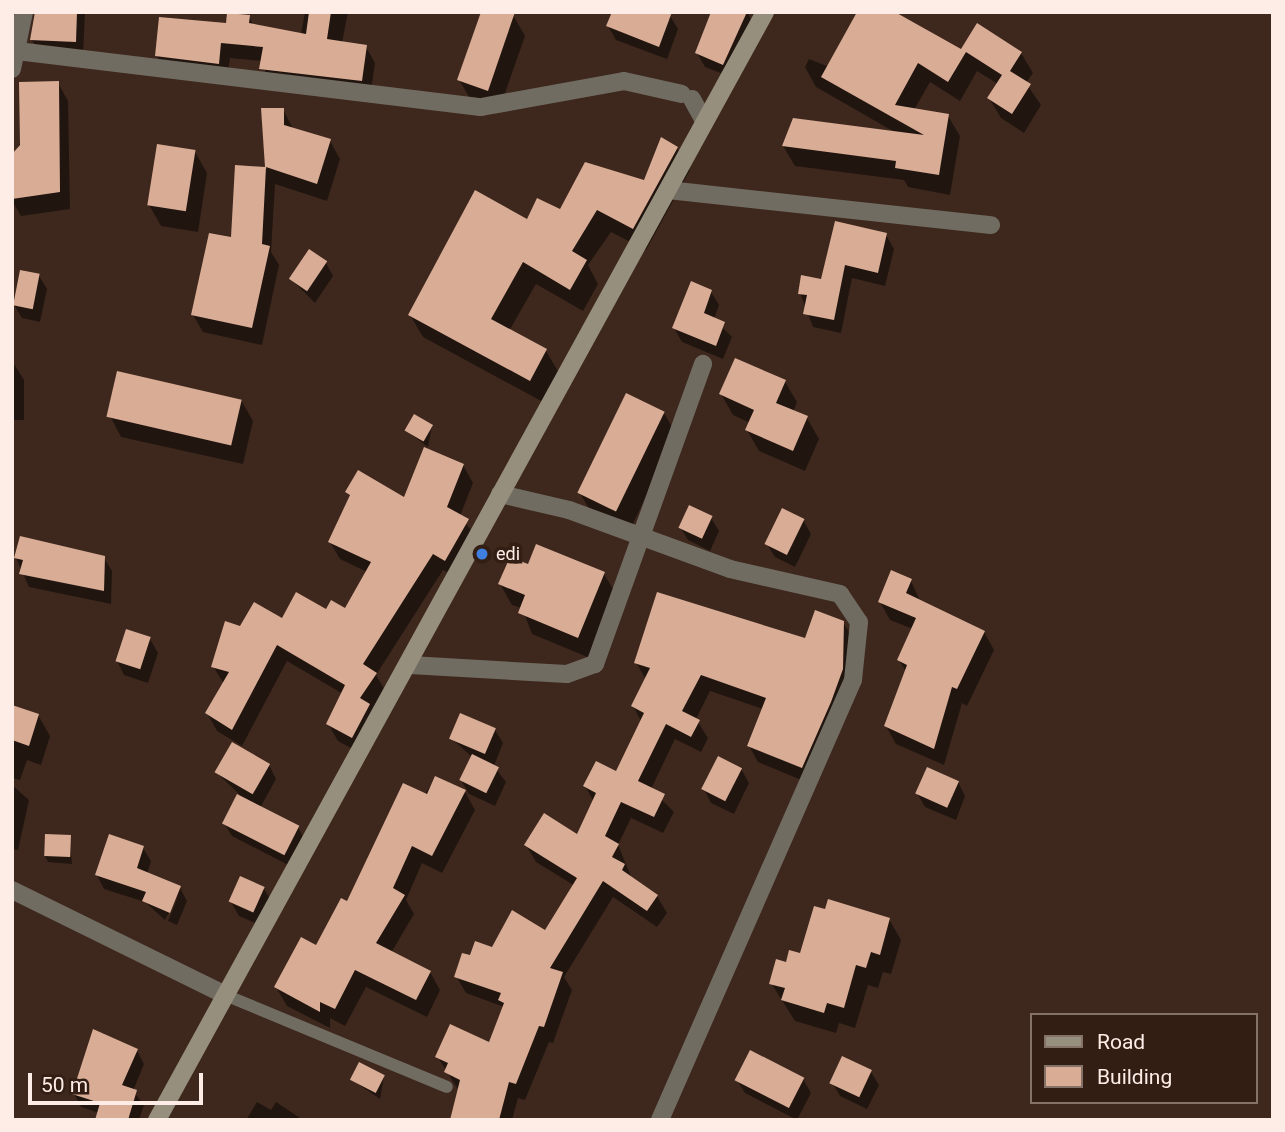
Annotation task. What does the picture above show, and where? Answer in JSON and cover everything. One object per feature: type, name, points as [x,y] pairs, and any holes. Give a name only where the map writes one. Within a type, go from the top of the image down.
[{"type":"main road","points":[[157,1120],[410,665],[500,494],[765,12]]},
{"type":"street","points":[[12,69],[24,12]]},
{"type":"street","points":[[17,51],[481,107],[624,81],[687,97],[705,121]]},
{"type":"street","points":[[668,190],[991,225]]},
{"type":"street","points":[[410,665],[586,671],[602,654],[638,539],[703,364]]},
{"type":"street","points":[[500,494],[569,510],[638,539],[840,594],[856,611],[861,638],[848,692],[660,1120]]},
{"type":"street","points":[[12,890],[225,995]]},
{"type":"lane","points":[[225,995],[447,1087]]},
{"type":"building","points":[[35,12],[77,12],[76,42],[30,40]]},
{"type":"building","points":[[309,12],[331,12],[327,39],[367,45],[362,81],[259,69],[263,47],[221,43],[219,64],[155,56],[159,17],[226,23],[227,13],[250,15],[249,23],[306,34]]},
{"type":"building","points":[[481,12],[515,12],[488,91],[457,80]]},
{"type":"building","points":[[612,12],[672,12],[659,47],[606,26]]},
{"type":"building","points":[[711,12],[747,12],[723,65],[695,53]]},
{"type":"building","points":[[857,12],[895,12],[961,49],[977,23],[1022,52],[1010,71],[1031,84],[1012,114],[987,98],[1002,75],[966,52],[948,82],[918,63],[895,105],[949,114],[939,175],[895,168],[896,161],[782,146],[793,118],[924,135],[821,77]]},
{"type":"building","points":[[59,81],[60,192],[12,199],[12,154],[20,145],[19,82]]},
{"type":"building","points":[[261,108],[284,108],[284,125],[331,139],[317,184],[266,167],[262,244],[270,246],[252,328],[191,315],[209,233],[231,237],[235,165],[265,167]]},
{"type":"building","points":[[661,137],[678,147],[633,229],[597,210],[572,251],[587,260],[570,290],[523,262],[491,319],[547,349],[530,381],[408,315],[475,190],[527,219],[537,198],[560,209],[585,162],[644,180]]},
{"type":"building","points":[[157,144],[196,150],[186,211],[147,205]]},
{"type":"building","points":[[835,221],[887,233],[878,273],[845,265],[834,320],[803,314],[807,295],[798,294],[801,275],[821,279]]},
{"type":"building","points":[[309,249],[327,261],[307,291],[289,279]]},
{"type":"building","points":[[20,270],[40,274],[33,309],[13,305]]},
{"type":"building","points":[[691,281],[712,290],[704,313],[725,322],[716,346],[672,328]]},
{"type":"building","points":[[735,358],[786,380],[776,403],[808,416],[793,451],[745,430],[754,410],[719,394]]},
{"type":"building","points":[[117,371],[242,400],[231,446],[106,417]]},
{"type":"building","points":[[626,393],[665,412],[616,512],[577,493]]},
{"type":"building","points":[[414,414],[433,425],[424,441],[404,430]]},
{"type":"building","points":[[424,447],[464,464],[447,507],[469,519],[445,561],[433,554],[363,664],[377,673],[360,698],[370,704],[352,738],[326,724],[345,685],[277,645],[232,730],[205,713],[229,672],[211,667],[225,621],[240,626],[254,602],[282,618],[296,592],[326,609],[331,600],[345,608],[371,562],[328,542],[350,495],[345,492],[358,470],[404,497]]},
{"type":"building","points":[[689,505],[713,516],[702,539],[678,528]]},
{"type":"building","points":[[782,508],[804,519],[787,555],[764,544]]},
{"type":"building","points":[[20,536],[105,556],[104,591],[19,574],[23,560],[14,558]]},
{"type":"building","points":[[536,544],[605,572],[578,638],[518,613],[525,595],[498,584],[510,557],[528,564]]},
{"type":"building","points":[[891,570],[912,579],[906,593],[985,631],[957,689],[952,687],[934,749],[884,726],[907,665],[897,660],[916,618],[878,602]]},
{"type":"building","points":[[657,592],[805,638],[815,610],[844,621],[843,669],[831,702],[802,768],[747,746],[766,698],[701,675],[682,711],[700,720],[691,737],[666,724],[638,781],[665,794],[654,817],[621,802],[605,836],[619,844],[612,857],[625,864],[622,870],[658,895],[647,911],[603,881],[550,968],[563,972],[544,1027],[539,1026],[516,1084],[509,1082],[499,1120],[450,1120],[460,1080],[444,1072],[448,1063],[435,1057],[450,1024],[489,1042],[504,1003],[498,1000],[501,993],[454,977],[462,953],[470,955],[475,941],[492,947],[512,910],[545,930],[577,878],[524,845],[544,813],[577,834],[596,793],[583,786],[596,761],[616,771],[644,713],[631,706],[650,668],[634,663]]},
{"type":"building","points":[[126,629],[151,637],[140,669],[115,661]]},
{"type":"building","points":[[12,705],[39,714],[29,746],[12,740]]},
{"type":"building","points":[[460,713],[496,728],[485,754],[449,739]]},
{"type":"building","points":[[232,742],[270,764],[253,794],[215,772]]},
{"type":"building","points":[[472,754],[499,767],[486,793],[459,780]]},
{"type":"building","points":[[718,756],[742,768],[725,801],[701,789]]},
{"type":"building","points":[[927,767],[959,781],[947,808],[915,793]]},
{"type":"building","points":[[435,776],[466,790],[432,856],[412,846],[393,888],[405,895],[376,943],[431,971],[416,1000],[355,970],[335,1009],[320,1002],[320,1012],[274,987],[301,937],[316,945],[341,898],[347,901],[403,783],[427,794]]},
{"type":"building","points":[[237,794],[299,826],[284,855],[222,823]]},
{"type":"building","points":[[45,834],[71,835],[70,857],[44,856]]},
{"type":"building","points":[[109,834],[144,846],[137,868],[181,886],[170,913],[142,901],[146,892],[95,875]]},
{"type":"building","points":[[240,876],[265,887],[253,913],[229,902]]},
{"type":"building","points":[[828,899],[890,918],[880,955],[871,952],[866,968],[856,965],[844,1008],[827,1003],[824,1013],[781,1000],[785,988],[769,984],[776,959],[786,962],[789,950],[800,953],[814,906],[825,909]]},
{"type":"building","points":[[93,1029],[138,1049],[122,1085],[137,1090],[128,1120],[95,1120],[100,1103],[72,1094]]},
{"type":"building","points":[[750,1050],[804,1078],[789,1108],[735,1080]]},
{"type":"building","points":[[842,1056],[872,1070],[859,1097],[829,1083]]},
{"type":"building","points":[[359,1062],[385,1075],[376,1093],[350,1080]]},
{"type":"place","name":"edi","points":[[482,554]]}]
